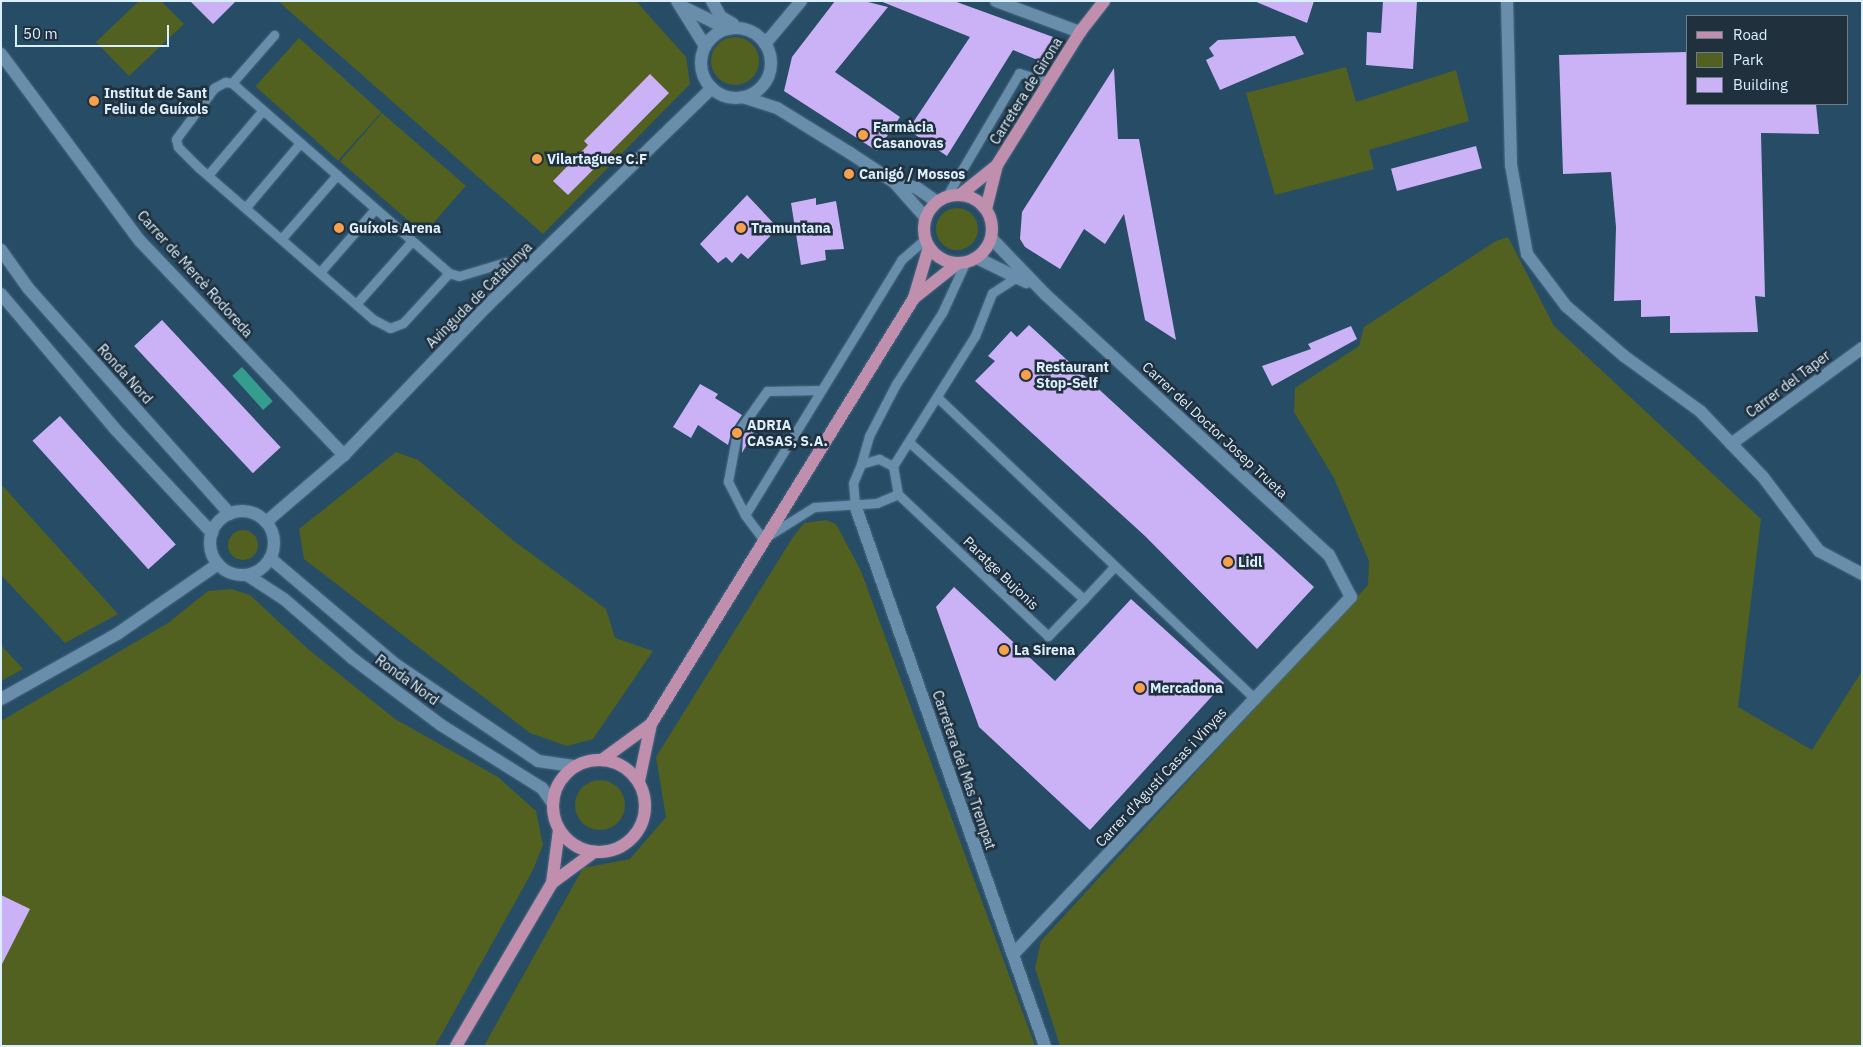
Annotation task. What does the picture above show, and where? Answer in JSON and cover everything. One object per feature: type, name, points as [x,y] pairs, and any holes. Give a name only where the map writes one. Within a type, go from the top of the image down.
[{"type":"main road","name":"Carretera de Girona","points":[[1080,32],[1094,1]]},
{"type":"main road","name":"Carretera de Girona","points":[[986,209],[997,165],[1080,32],[1104,1]]},
{"type":"main road","name":"Carretera de Girona","points":[[960,195],[997,165]]},
{"type":"main road","points":[[552,883],[594,852],[622,846],[638,830],[646,810],[639,781],[651,724],[763,539],[914,298],[927,243],[926,218],[942,199],[960,195],[975,199],[986,209],[991,219],[992,238],[966,262],[914,298]]},
{"type":"main road","points":[[927,243],[944,261],[966,262]]},
{"type":"main road","points":[[594,852],[568,840],[560,830],[553,804],[563,776],[574,766],[603,759],[651,724]]},
{"type":"main road","points":[[603,759],[617,762],[639,781]]},
{"type":"main road","points":[[456,1046],[552,883],[560,830]]},
{"type":"street","points":[[712,1],[721,17],[742,28],[765,44],[771,64],[764,83],[743,97]]},
{"type":"street","points":[[765,44],[801,1]]},
{"type":"street","points":[[996,1],[1080,32]]},
{"type":"street","points":[[1509,2],[1512,165],[1527,254],[1566,306],[1624,356],[1700,411],[1763,477],[1819,551],[1862,574]]},
{"type":"street","points":[[680,4],[728,29],[742,28]]},
{"type":"street","points":[[680,4],[705,46],[702,71],[712,88],[726,96],[743,97],[777,108],[894,182],[926,218]]},
{"type":"street","points":[[705,46],[728,29]]},
{"type":"street","name":"Carrer de Mercè Rodoreda","points":[[1,54],[140,241],[344,454]]},
{"type":"street","points":[[764,83],[777,108]]},
{"type":"street","name":"Avinguda de Catalunya","points":[[266,522],[344,454],[529,265],[712,88]]},
{"type":"street","points":[[894,182],[917,188],[942,199]]},
{"type":"street","name":"Carrer del Doctor Josep Trueta","points":[[992,238],[1046,295],[1329,556],[1351,597]]},
{"type":"street","name":"Ronda Nord","points":[[1,250],[28,288],[230,514]]},
{"type":"street","name":"Carrer del Doctor Josep Trueta","points":[[966,262],[1018,276],[1046,295]]},
{"type":"street","points":[[1,294],[116,430],[212,533],[213,554],[218,564],[117,634],[1,699]]},
{"type":"street","name":"Carrer del Taper","points":[[1731,444],[1862,348]]},
{"type":"street","name":"Carretera del Mas Trempat","points":[[855,505],[1045,1046]]},
{"type":"street","points":[[212,533],[230,514],[250,512],[266,522],[274,540],[270,558],[247,575]]},
{"type":"street","name":"Ronda Nord","points":[[270,558],[402,670],[538,761],[574,766]]},
{"type":"street","name":"Ronda Nord","points":[[218,564],[236,574],[247,575],[284,599],[352,658],[441,724],[542,788],[553,804]]},
{"type":"street","name":"Carrer d'Agustí Casas i Vinyas","points":[[1013,955],[1351,597]]},
{"type":"lane","points":[[232,83],[274,35]]},
{"type":"lane","points":[[942,199],[1019,73],[1049,82]]},
{"type":"lane","points":[[449,273],[403,323],[390,328],[356,304],[208,175],[178,147],[176,139],[214,88],[225,82],[232,83],[449,273],[459,276],[506,262],[529,265]]},
{"type":"lane","points":[[208,175],[263,110]]},
{"type":"lane","points":[[246,207],[300,143]]},
{"type":"lane","points":[[282,238],[337,175]]},
{"type":"lane","points":[[320,271],[375,208]]},
{"type":"lane","points":[[356,304],[412,241]]},
{"type":"lane","points":[[744,515],[901,260],[927,243]]},
{"type":"lane","points":[[855,505],[853,482],[873,427],[942,313],[966,262]]},
{"type":"lane","points":[[821,390],[767,391],[737,433],[728,481],[744,515],[763,539],[814,507],[877,503],[898,494],[893,466],[910,443],[974,336],[992,293],[1018,276]]},
{"type":"lane","points":[[937,397],[1255,699]]},
{"type":"lane","points":[[910,443],[1084,599]]},
{"type":"lane","points":[[860,464],[879,459],[893,466]]},
{"type":"lane","name":"Paratge Bujonis","points":[[898,494],[1048,636],[1114,567]]},
{"type":"green space","points":[[139,1],[161,1],[184,24],[129,76],[96,42]]},
{"type":"green space","name":"Vilartagues C.F","points":[[278,1],[636,1],[686,57],[690,84],[543,234]]},
{"type":"green space","points":[[735,37],[744,39],[752,44],[757,52],[759,61],[757,70],[752,78],[744,83],[735,85],[726,83],[718,78],[713,70],[711,61],[713,52],[718,44],[726,39]]},
{"type":"green space","points":[[299,38],[381,112],[338,161],[256,86]]},
{"type":"green space","points":[[1346,67],[1356,102],[1456,70],[1469,121],[1369,150],[1374,169],[1275,195],[1246,93]]},
{"type":"green space","points":[[382,113],[466,186],[424,234],[340,161]]},
{"type":"green space","points":[[957,208],[972,214],[978,229],[972,244],[957,250],[942,244],[936,229],[942,214]]},
{"type":"green space","points":[[1508,237],[1554,326],[1761,519],[1738,707],[1812,750],[1862,671],[1862,1046],[1060,1046],[1035,968],[1041,941],[1368,585],[1369,561],[1334,478],[1294,412],[1295,388],[1359,346],[1364,327],[1496,241]]},
{"type":"green space","points":[[396,452],[418,460],[514,541],[606,609],[615,638],[653,651],[593,739],[567,746],[530,733],[304,559],[299,529]]},
{"type":"green space","points":[[1,484],[118,614],[65,643],[1,575]]},
{"type":"green space","points":[[826,520],[836,524],[861,571],[1035,1046],[484,1046],[583,868],[630,859],[666,817],[656,757],[793,537],[804,523]]},
{"type":"green space","points":[[243,530],[249,531],[257,539],[257,551],[249,559],[243,560],[237,559],[229,551],[228,545],[229,539],[237,531]]},
{"type":"green space","points":[[231,589],[250,595],[308,649],[395,719],[498,777],[536,811],[543,845],[533,870],[435,1046],[1,1046],[1,721],[168,623],[208,591]]},
{"type":"green space","points":[[1,645],[23,669],[1,681]]},
{"type":"green space","points":[[600,780],[610,782],[618,787],[623,795],[625,805],[623,815],[618,823],[610,828],[600,830],[590,828],[582,823],[577,815],[575,805],[577,795],[582,787],[590,782]]},
{"type":"shaded area","points":[[242,367],[273,401],[263,410],[232,376]]},
{"type":"building","points":[[190,1],[236,1],[213,24]]},
{"type":"building","points":[[835,1],[864,1],[888,7],[835,72],[900,117],[877,151],[784,91],[792,57]]},
{"type":"building","points":[[880,1],[954,1],[1053,37],[1040,61],[1013,50],[947,156],[908,130],[970,37]]},
{"type":"building","points":[[1254,1],[1314,1],[1307,23]]},
{"type":"building","points":[[1383,1],[1417,1],[1413,69],[1366,65],[1367,32],[1381,33]]},
{"type":"building","points":[[1295,36],[1304,54],[1220,90],[1206,60],[1214,56],[1209,48],[1218,40]]},
{"type":"building","points":[[1686,52],[1686,105],[1816,105],[1819,134],[1761,133],[1765,297],[1755,296],[1758,332],[1670,333],[1670,316],[1641,317],[1641,300],[1614,301],[1616,227],[1611,172],[1563,174],[1559,55]]},
{"type":"building","points":[[1114,68],[1118,139],[1139,139],[1176,340],[1145,320],[1124,214],[1105,244],[1084,229],[1060,269],[1025,247],[1020,239],[1022,212]]},
{"type":"building","points":[[650,74],[669,93],[568,195],[553,181],[588,145],[584,141]]},
{"type":"building","points":[[1476,146],[1482,168],[1397,191],[1391,169]]},
{"type":"building","name":"Tramuntana","points":[[747,195],[778,228],[748,259],[741,253],[732,263],[726,257],[718,263],[700,244]]},
{"type":"building","points":[[816,198],[816,205],[836,201],[844,249],[825,250],[826,260],[801,265],[791,203]]},
{"type":"building","points":[[162,320],[281,447],[253,473],[134,346]]},
{"type":"building","points":[[1029,325],[1314,587],[1257,649],[1145,536],[975,381],[995,361],[988,356],[1011,331],[1017,337]]},
{"type":"building","points":[[1351,326],[1357,339],[1272,386],[1262,366],[1311,349],[1308,344]]},
{"type":"building","points":[[700,384],[718,394],[715,398],[742,415],[732,430],[728,445],[698,425],[691,438],[673,427]]},
{"type":"building","points":[[60,416],[176,545],[148,569],[33,441]]},
{"type":"building","points":[[753,421],[758,425],[742,453],[743,436]]},
{"type":"building","points":[[954,587],[1055,681],[1131,599],[1224,683],[1090,830],[979,727],[936,607]]},
{"type":"building","points":[[1,895],[30,909],[1,966]]},
{"type":"place","name":"Institut de Sant Feliu de Guíxols","points":[[94,101]]},
{"type":"place","name":"Farmàcia Casanovas","points":[[863,135]]},
{"type":"place","name":"Vilartagues C.F","points":[[537,159]]},
{"type":"place","name":"Canigó / Mossos","points":[[849,174]]},
{"type":"place","name":"Guíxols Arena","points":[[339,228]]},
{"type":"place","name":"Tramuntana","points":[[741,228]]},
{"type":"place","name":"Restaurant Stop-Self","points":[[1026,375]]},
{"type":"place","name":"ADRIA CASAS, S.A.","points":[[737,433]]},
{"type":"place","name":"Lidl","points":[[1228,562]]},
{"type":"place","name":"La Sirena","points":[[1004,650]]},
{"type":"place","name":"Mercadona","points":[[1140,688]]}]
